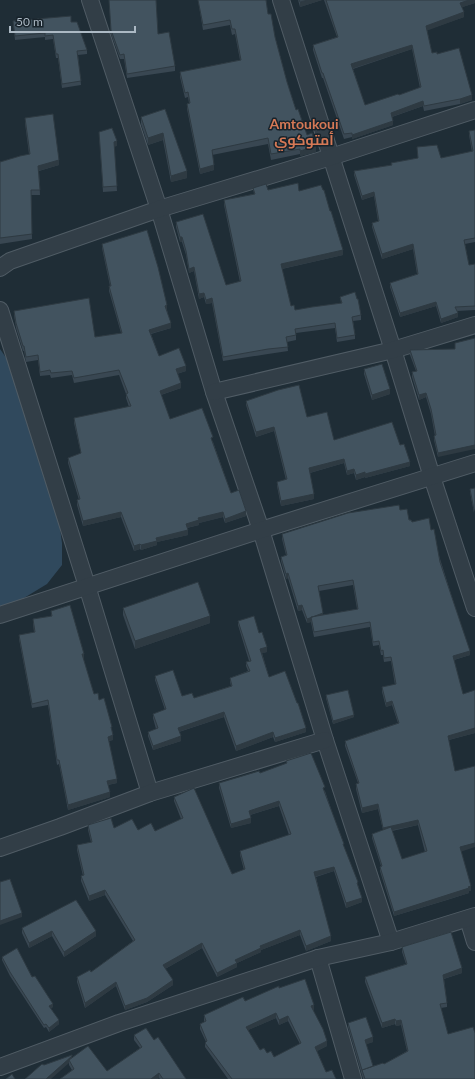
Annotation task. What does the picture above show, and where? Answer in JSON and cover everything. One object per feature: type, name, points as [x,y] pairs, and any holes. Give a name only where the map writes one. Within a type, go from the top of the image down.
[{"type":"street","points":[[90,0],[159,208],[214,392],[261,530],[325,740],[391,942]]},
{"type":"street","points":[[281,0],[475,608]]},
{"type":"street","points":[[0,268],[10,261],[159,208],[331,158],[475,110]]},
{"type":"street","points":[[0,310],[87,586],[150,793]]},
{"type":"street","points":[[214,392],[393,350],[475,325]]},
{"type":"street","points":[[0,615],[261,530],[475,463]]},
{"type":"street","points":[[0,848],[150,793],[325,740]]},
{"type":"street","points":[[0,1067],[119,1023],[318,958],[391,942],[472,918],[475,942]]},
{"type":"street","points":[[318,958],[353,1079]]},
{"type":"water","points":[[0,349],[9,362],[18,385],[24,412],[56,499],[62,543],[62,565],[47,584],[19,601],[0,609]]},
{"type":"building","points":[[109,0],[156,0],[158,34],[169,32],[175,66],[127,74],[124,54],[120,55],[111,30]]},
{"type":"building","points":[[198,0],[266,0],[268,14],[271,14],[275,37],[296,110],[298,109],[307,135],[312,133],[316,146],[300,151],[300,149],[271,154],[268,138],[212,150],[214,165],[200,169],[187,104],[190,103],[188,92],[185,93],[180,72],[241,60],[235,29],[232,29],[230,20],[203,25]]},
{"type":"building","points":[[326,0],[469,0],[460,3],[464,12],[426,26],[432,53],[437,52],[437,54],[459,48],[472,95],[460,99],[424,106],[423,101],[391,113],[393,121],[352,135],[352,133],[344,134],[313,45],[338,37]],"holes":[[[412,45],[421,87],[365,105],[351,64]]]},
{"type":"building","points":[[71,16],[71,22],[77,22],[87,50],[77,51],[81,81],[62,84],[58,54],[56,54],[53,35],[45,36],[45,33],[15,36],[13,21]]},
{"type":"building","points":[[165,109],[187,171],[171,176],[163,133],[148,138],[141,117]]},
{"type":"building","points":[[53,114],[59,160],[38,166],[40,190],[31,190],[32,234],[0,238],[0,162],[30,154],[25,118]]},
{"type":"building","points":[[112,128],[117,141],[114,142],[117,186],[103,187],[99,132]]},
{"type":"building","points":[[475,130],[475,238],[464,240],[469,265],[475,264],[475,306],[455,307],[458,313],[441,319],[436,302],[400,313],[390,283],[418,274],[413,244],[382,254],[372,223],[379,221],[374,192],[362,196],[354,171],[392,165],[391,163],[418,158],[417,147],[437,145],[441,158],[473,151],[469,131]]},
{"type":"building","points":[[298,183],[299,191],[321,185],[324,190],[343,250],[281,264],[291,306],[294,305],[295,310],[342,303],[340,297],[355,292],[361,315],[352,317],[355,335],[337,338],[335,323],[295,329],[296,335],[286,337],[288,347],[223,357],[212,298],[206,300],[204,293],[199,294],[194,267],[189,269],[186,251],[176,222],[203,214],[226,285],[241,281],[224,200],[255,194],[253,188],[266,184],[268,190]]},
{"type":"building","points":[[147,230],[167,305],[165,306],[171,323],[149,330],[159,356],[179,348],[186,366],[176,369],[181,383],[160,391],[170,419],[202,408],[231,493],[239,490],[246,511],[225,519],[223,512],[198,518],[199,520],[186,524],[188,530],[156,538],[157,541],[134,546],[121,512],[83,521],[77,500],[80,499],[68,458],[81,453],[74,418],[131,406],[126,394],[128,393],[119,370],[74,378],[72,371],[51,373],[50,370],[40,372],[38,355],[26,357],[14,311],[89,298],[95,337],[122,333],[109,286],[111,286],[102,244]]},
{"type":"building","points":[[475,338],[475,445],[438,453],[434,436],[436,435],[431,409],[426,393],[419,395],[412,372],[417,371],[410,350],[455,349],[455,343]]},
{"type":"building","points":[[382,364],[390,389],[372,395],[364,369]]},
{"type":"building","points":[[299,385],[307,417],[327,412],[334,440],[392,422],[400,445],[404,444],[410,462],[356,475],[354,469],[347,471],[344,459],[309,468],[314,494],[281,501],[277,482],[287,479],[274,427],[256,432],[246,401],[278,390]]},
{"type":"building","points":[[475,488],[475,510],[474,510],[470,489]]},
{"type":"building","points":[[399,505],[400,510],[407,509],[409,520],[412,522],[429,518],[431,530],[434,529],[440,562],[470,651],[453,656],[463,694],[475,690],[475,728],[448,736],[455,771],[475,766],[475,843],[460,847],[471,886],[468,887],[469,888],[394,912],[380,867],[382,866],[372,834],[391,827],[402,859],[427,851],[418,820],[383,828],[378,804],[362,808],[356,784],[359,783],[345,741],[399,723],[392,701],[386,703],[382,687],[396,684],[391,657],[384,658],[383,650],[381,651],[379,641],[373,642],[370,622],[314,632],[311,617],[307,619],[302,605],[298,606],[288,573],[286,574],[281,557],[287,555],[282,534],[348,513]],"holes":[[[353,580],[358,609],[313,617],[323,613],[318,586]]]},
{"type":"building","points":[[198,582],[210,616],[135,641],[123,608]]},
{"type":"building","points":[[70,605],[94,694],[98,693],[99,700],[104,698],[112,727],[113,735],[108,737],[117,779],[107,781],[110,792],[68,805],[59,760],[57,760],[48,700],[32,704],[19,635],[35,632],[33,619],[52,616],[51,611]]},
{"type":"building","points":[[254,616],[259,633],[262,632],[267,647],[260,649],[269,677],[285,671],[306,728],[275,738],[273,732],[236,746],[224,712],[178,728],[181,736],[153,746],[148,732],[158,728],[153,714],[166,709],[155,676],[173,670],[182,696],[192,693],[194,698],[232,686],[230,678],[250,671],[246,662],[251,661],[238,621]]},
{"type":"building","points":[[348,690],[354,715],[333,721],[326,695]]},
{"type":"building","points":[[311,753],[325,787],[323,788],[358,882],[357,883],[362,898],[346,903],[334,867],[314,872],[331,936],[306,946],[300,930],[260,946],[261,948],[235,960],[237,963],[217,973],[202,943],[163,965],[173,980],[147,998],[125,1006],[116,982],[85,1003],[77,977],[90,970],[91,972],[135,940],[105,890],[89,896],[81,876],[84,875],[77,845],[92,842],[88,825],[111,818],[114,828],[132,819],[138,830],[151,823],[155,831],[183,818],[174,797],[194,788],[232,874],[245,869],[240,851],[291,834],[279,801],[249,811],[251,818],[231,824],[219,783],[259,771],[260,773],[287,763],[286,761]]},
{"type":"building","points":[[10,879],[22,913],[0,921],[0,882]]},
{"type":"building","points":[[76,900],[96,931],[64,952],[52,931],[29,943],[22,928]]},
{"type":"building","points":[[451,932],[462,968],[443,975],[447,1003],[440,1004],[448,1034],[473,1027],[475,1033],[475,1079],[365,1079],[362,1070],[383,1063],[384,1064],[408,1051],[401,1020],[396,1021],[395,1019],[382,1023],[365,977],[407,964],[402,947]]},
{"type":"building","points":[[17,948],[32,977],[35,976],[53,1004],[49,1006],[59,1020],[49,1028],[46,1024],[44,1025],[2,957]]},
{"type":"building","points":[[305,979],[314,1005],[311,1006],[323,1029],[327,1041],[315,1047],[326,1072],[332,1070],[336,1079],[232,1079],[205,1043],[207,1041],[200,1024],[206,1021],[204,1015],[243,997],[245,1001],[279,986],[279,988]],"holes":[[[276,1013],[279,1020],[288,1016],[301,1043],[274,1057],[271,1051],[267,1053],[264,1048],[260,1050],[246,1027]]]},
{"type":"building","points":[[366,1017],[373,1037],[365,1040],[373,1066],[362,1070],[348,1023]]},
{"type":"building","points":[[146,1028],[154,1040],[158,1037],[186,1079],[163,1079],[159,1073],[151,1079],[60,1079],[74,1069],[69,1060],[88,1046],[107,1071],[142,1047],[134,1035]]},
{"type":"building","points":[[72,1055],[46,1079],[25,1079],[42,1064],[44,1065]]},
{"type":"building","points":[[12,1074],[15,1079],[6,1079]]},
{"type":"district","name":"Amtoukoui أمتوكوي","points":[[304,132]]}]
